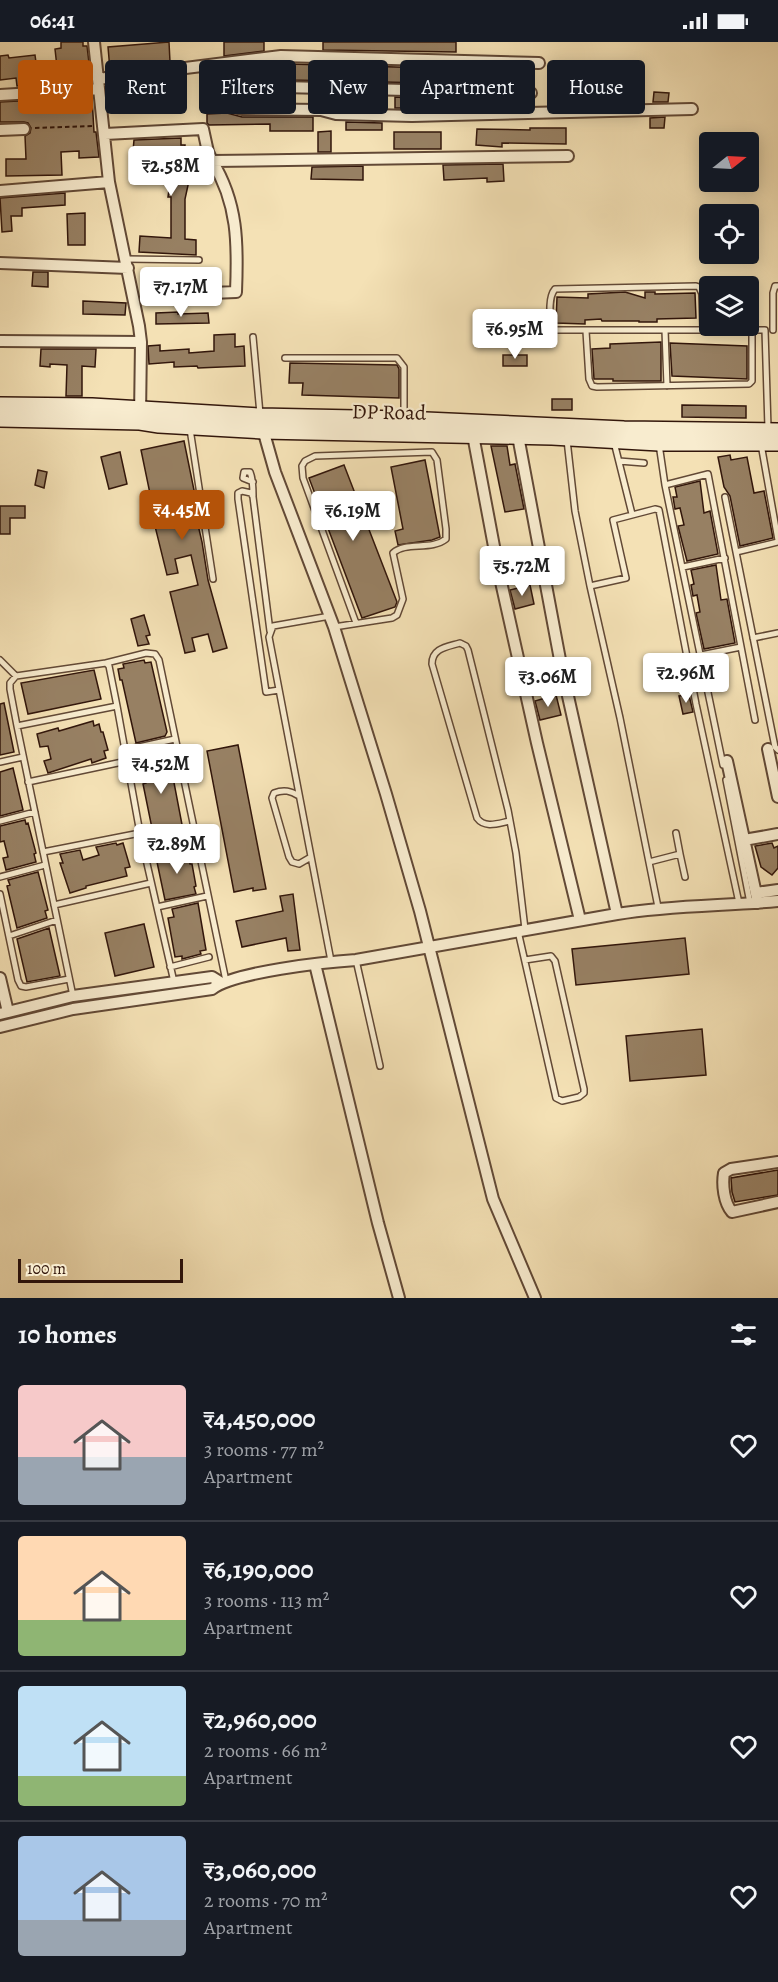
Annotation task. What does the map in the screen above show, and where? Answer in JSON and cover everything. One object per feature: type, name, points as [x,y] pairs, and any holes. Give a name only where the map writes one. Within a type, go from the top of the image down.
[{"type":"street","points":[[93,42],[109,182],[135,298],[141,342],[140,415]]},
{"type":"street","points":[[281,56],[282,87],[308,88]]},
{"type":"street","points":[[252,60],[281,56],[539,63]]},
{"type":"street","points":[[0,95],[98,84],[199,67]]},
{"type":"street","points":[[336,114],[412,116],[692,109]]},
{"type":"street","points":[[0,130],[24,129]]},
{"type":"street","points":[[104,130],[203,129],[208,152],[231,204],[238,247],[236,292],[211,293]]},
{"type":"street","points":[[212,161],[568,156]]},
{"type":"street","points":[[0,191],[109,182]]},
{"type":"street","points":[[0,263],[126,263]]},
{"type":"street","points":[[0,341],[141,342]]},
{"type":"street","name":"DP Road","points":[[0,405],[262,423],[624,429],[771,438]]},
{"type":"street","name":"DP Road","points":[[0,419],[140,415],[190,427],[262,423]]},
{"type":"street","points":[[262,423],[275,472],[332,622],[390,804],[420,910],[493,1199],[535,1298]]},
{"type":"street","name":"DP Road","points":[[404,427],[473,435],[659,443],[771,438]]},
{"type":"street","points":[[473,435],[499,573],[580,920]]},
{"type":"street","points":[[518,436],[561,665],[617,914]]},
{"type":"street","points":[[773,750],[778,797]]},
{"type":"street","points":[[727,761],[744,840],[751,901]]},
{"type":"street","points":[[744,840],[778,834]]},
{"type":"street","points":[[751,901],[778,890]]},
{"type":"street","points":[[0,1027],[73,1009],[212,989],[223,982],[315,964],[356,960],[658,907],[778,901]]},
{"type":"street","points":[[315,964],[378,1222],[399,1298]]},
{"type":"street","points":[[0,978],[4,1013],[73,996],[212,977],[223,982]]},
{"type":"street","points":[[778,1162],[731,1169],[724,1173],[723,1178],[726,1204],[732,1212],[778,1202]]},
{"type":"lane","points":[[126,263],[199,260]]},
{"type":"lane","points":[[759,330],[776,330],[773,293],[775,286],[778,286]]},
{"type":"lane","points":[[699,287],[555,289],[552,291],[550,322],[552,329],[586,331],[699,330]]},
{"type":"lane","points":[[665,330],[667,386]]},
{"type":"lane","points":[[736,552],[778,541],[765,330]]},
{"type":"lane","points":[[586,331],[589,379],[592,386],[749,384],[752,381],[752,336]]},
{"type":"lane","points":[[253,337],[262,423]]},
{"type":"lane","points":[[285,358],[398,358],[404,367],[404,427]]},
{"type":"lane","points":[[190,427],[213,579]]},
{"type":"lane","points":[[567,438],[575,511],[658,907]]},
{"type":"lane","points":[[614,440],[632,514]]},
{"type":"lane","points":[[659,443],[665,485],[751,901]]},
{"type":"lane","points":[[270,631],[273,626],[332,622],[356,623],[392,618],[400,610],[403,599],[393,557],[395,550],[438,544],[446,539],[437,460],[432,452],[315,456],[304,461],[303,478],[356,623]]},
{"type":"lane","points":[[619,461],[644,463]]},
{"type":"lane","points":[[665,485],[708,474],[755,720]]},
{"type":"lane","points":[[253,482],[269,637],[331,962]]},
{"type":"lane","points":[[253,497],[247,491],[238,493],[266,692],[279,690]]},
{"type":"lane","points":[[725,497],[775,747],[773,750]]},
{"type":"lane","points":[[590,586],[626,578],[613,520],[632,514],[659,510],[696,704],[751,901]]},
{"type":"lane","points":[[683,567],[724,558]]},
{"type":"lane","points":[[753,638],[778,633]]},
{"type":"lane","points":[[510,821],[486,825],[479,822],[477,818],[432,664],[432,657],[437,651],[460,643],[466,646],[510,821],[525,960],[556,1098],[562,1101],[579,1097],[584,1089],[555,961],[548,956],[525,960]]},
{"type":"lane","points":[[701,655],[741,647]]},
{"type":"lane","points":[[73,996],[17,726],[10,689],[12,679],[16,676],[106,663],[146,653],[155,654],[159,660],[223,982]]},
{"type":"lane","points":[[0,660],[16,676]]},
{"type":"lane","points":[[106,663],[109,666],[144,853],[174,982]]},
{"type":"lane","points":[[17,726],[117,706]]},
{"type":"lane","points":[[124,750],[175,739]]},
{"type":"lane","points":[[0,762],[23,757]]},
{"type":"lane","points":[[28,782],[127,761]]},
{"type":"lane","points":[[299,796],[292,792],[279,791],[274,793],[273,798],[292,862],[299,864],[311,857]]},
{"type":"lane","points":[[0,821],[35,812]]},
{"type":"lane","points":[[676,832],[685,877]]},
{"type":"lane","points":[[43,852],[140,833]]},
{"type":"lane","points":[[144,853],[196,841]]},
{"type":"lane","points":[[649,862],[680,854]]},
{"type":"lane","points":[[0,877],[45,864]]},
{"type":"lane","points":[[54,905],[151,883]]},
{"type":"lane","points":[[0,894],[21,986],[69,979]]},
{"type":"lane","points":[[156,907],[207,896]]},
{"type":"lane","points":[[9,936],[57,920]]},
{"type":"lane","points":[[170,967],[209,957]]},
{"type":"lane","points":[[356,960],[380,1066]]},
{"type":"path","points":[[24,129],[104,130]]},
{"type":"building","points":[[61,42],[83,42],[83,46],[87,46],[89,60],[56,60],[55,49],[61,48]]},
{"type":"building","points":[[169,42],[170,60],[109,60],[108,47]]},
{"type":"building","points":[[224,42],[264,42],[264,51],[224,56]]},
{"type":"building","points":[[323,42],[456,42],[456,52],[323,50]]},
{"type":"building","points":[[8,55],[9,58],[35,55],[36,60],[18,60],[17,86],[16,78],[0,80],[0,56]]},
{"type":"building","points":[[296,64],[308,65],[308,80],[296,80]]},
{"type":"building","points":[[388,67],[400,67],[400,82],[388,82]]},
{"type":"building","points":[[654,92],[669,93],[668,102],[653,102]]},
{"type":"building","points":[[395,97],[400,97],[400,108],[395,108]]},
{"type":"building","points":[[18,101],[18,114],[93,114],[99,157],[79,158],[79,151],[61,152],[62,175],[6,176],[6,159],[26,159],[25,136],[30,133],[31,128],[28,123],[24,122],[0,122],[0,102]]},
{"type":"building","points":[[207,114],[231,114],[242,117],[313,117],[313,131],[270,131],[270,124],[209,125]]},
{"type":"building","points":[[665,117],[664,128],[650,128],[650,118]]},
{"type":"building","points":[[346,122],[382,123],[382,130],[346,130]]},
{"type":"building","points":[[530,128],[566,128],[566,144],[502,143],[502,147],[476,145],[477,129],[530,130]]},
{"type":"building","points":[[331,131],[331,152],[318,152],[318,132]]},
{"type":"building","points":[[394,132],[441,132],[441,149],[394,149]]},
{"type":"building","points":[[181,138],[181,145],[185,145],[184,160],[194,160],[194,177],[190,176],[185,199],[185,239],[196,240],[196,255],[139,252],[140,236],[171,238],[171,197],[168,197],[171,175],[168,175],[169,156],[133,151],[134,140]]},
{"type":"building","points":[[503,164],[504,181],[487,182],[487,178],[444,180],[443,165]]},
{"type":"building","points":[[363,166],[363,180],[311,179],[312,167]]},
{"type":"building","points":[[65,193],[65,205],[22,208],[22,216],[11,216],[12,231],[2,232],[0,198]]},
{"type":"building","points":[[85,213],[85,245],[68,245],[67,214]]},
{"type":"building","points":[[33,272],[48,272],[48,287],[32,286]]},
{"type":"building","points":[[176,280],[177,295],[147,296],[146,281]]},
{"type":"building","points":[[625,292],[645,298],[645,292],[695,293],[696,318],[657,319],[657,322],[602,321],[601,319],[585,320],[585,324],[556,323],[557,297],[588,298],[588,294]]},
{"type":"building","points":[[83,301],[126,303],[125,315],[83,314]]},
{"type":"building","points":[[178,312],[178,314],[208,313],[209,323],[156,324],[156,313]]},
{"type":"building","points":[[235,334],[235,347],[244,346],[245,366],[198,368],[197,366],[174,367],[174,362],[149,364],[148,346],[160,345],[160,351],[189,349],[189,353],[214,351],[214,335]]},
{"type":"building","points":[[661,342],[661,381],[594,379],[592,349],[610,348],[610,344]]},
{"type":"building","points":[[670,343],[747,346],[747,379],[672,376]]},
{"type":"building","points":[[41,349],[96,349],[95,367],[82,366],[82,396],[66,396],[67,365],[40,366]]},
{"type":"building","points":[[503,355],[527,355],[527,366],[503,366]]},
{"type":"building","points":[[290,363],[397,365],[399,398],[302,395],[303,383],[289,383]]},
{"type":"building","points":[[552,399],[572,399],[572,410],[552,410]]},
{"type":"building","points":[[682,405],[746,406],[746,418],[682,417]]},
{"type":"building","points":[[184,441],[195,495],[191,495],[208,580],[227,648],[213,652],[208,634],[192,638],[195,651],[185,653],[170,592],[198,585],[191,555],[175,559],[178,573],[167,575],[152,514],[154,513],[141,450]]},
{"type":"building","points":[[491,446],[507,446],[510,465],[515,464],[524,509],[505,512]]},
{"type":"building","points":[[120,452],[127,484],[109,489],[101,457]]},
{"type":"building","points":[[730,455],[731,460],[747,457],[754,493],[764,491],[773,538],[740,546],[730,496],[724,487],[718,457]]},
{"type":"building","points":[[425,460],[440,537],[398,545],[395,531],[403,529],[391,467]]},
{"type":"building","points":[[344,465],[397,602],[395,607],[362,618],[309,478]]},
{"type":"building","points":[[38,470],[47,472],[44,488],[35,485]]},
{"type":"building","points":[[700,481],[704,513],[710,511],[718,554],[687,561],[678,526],[684,525],[680,508],[675,509],[673,497],[677,497],[675,487]]},
{"type":"building","points":[[0,506],[25,506],[25,518],[10,518],[10,534],[0,534]]},
{"type":"building","points":[[716,565],[721,600],[727,599],[735,643],[704,649],[696,613],[700,612],[697,595],[693,596],[691,585],[694,584],[691,570]]},
{"type":"building","points":[[530,585],[534,604],[515,609],[510,590]]},
{"type":"building","points":[[144,615],[150,635],[146,636],[149,644],[138,646],[131,619]]},
{"type":"building","points":[[144,660],[145,663],[151,662],[167,732],[165,736],[136,743],[118,669],[124,668],[123,664]]},
{"type":"building","points":[[94,670],[101,699],[28,714],[21,683]]},
{"type":"building","points":[[556,695],[561,715],[540,720],[535,701]]},
{"type":"building","points":[[689,695],[693,712],[683,714],[679,696]]},
{"type":"building","points":[[4,703],[14,752],[0,755],[0,704]]},
{"type":"building","points":[[93,721],[94,726],[99,724],[103,732],[108,750],[104,751],[106,758],[92,763],[91,759],[48,773],[44,761],[51,759],[48,746],[40,747],[37,734],[58,728],[59,731]]},
{"type":"building","points":[[238,745],[266,889],[253,891],[253,888],[234,892],[207,751]]},
{"type":"building","points":[[167,746],[184,835],[180,836],[181,840],[158,845],[158,842],[155,843],[143,784],[146,783],[143,766],[139,767],[136,752]]},
{"type":"building","points":[[13,768],[23,810],[0,816],[0,772]]},
{"type":"building","points":[[25,820],[26,824],[28,823],[36,853],[34,854],[36,862],[6,870],[3,858],[8,857],[4,841],[0,842],[0,826]]},
{"type":"building","points":[[116,843],[117,845],[123,843],[130,867],[125,868],[127,876],[86,886],[86,888],[70,893],[60,863],[63,863],[60,854],[80,850],[83,860],[99,855],[96,847]]},
{"type":"building","points":[[772,843],[774,848],[778,846],[778,868],[772,875],[761,867],[755,846]]},
{"type":"building","points":[[183,849],[184,855],[188,854],[190,864],[192,864],[196,894],[165,900],[157,862],[162,861],[160,854]]},
{"type":"building","points":[[38,872],[48,910],[45,911],[47,918],[17,928],[7,886],[10,885],[8,880]]},
{"type":"building","points":[[293,894],[300,950],[288,951],[286,938],[242,947],[236,921],[283,911],[280,896]]},
{"type":"building","points":[[198,903],[206,950],[200,951],[201,954],[182,959],[182,956],[175,957],[168,918],[174,917],[172,909]]},
{"type":"building","points":[[144,924],[154,967],[115,976],[105,933]]},
{"type":"building","points":[[49,928],[60,976],[27,982],[17,939]]},
{"type":"building","points":[[685,938],[689,974],[576,985],[572,949]]},
{"type":"building","points":[[702,1029],[706,1075],[630,1081],[626,1036]]},
{"type":"building","points":[[778,1170],[778,1195],[735,1202],[731,1178]]}]
